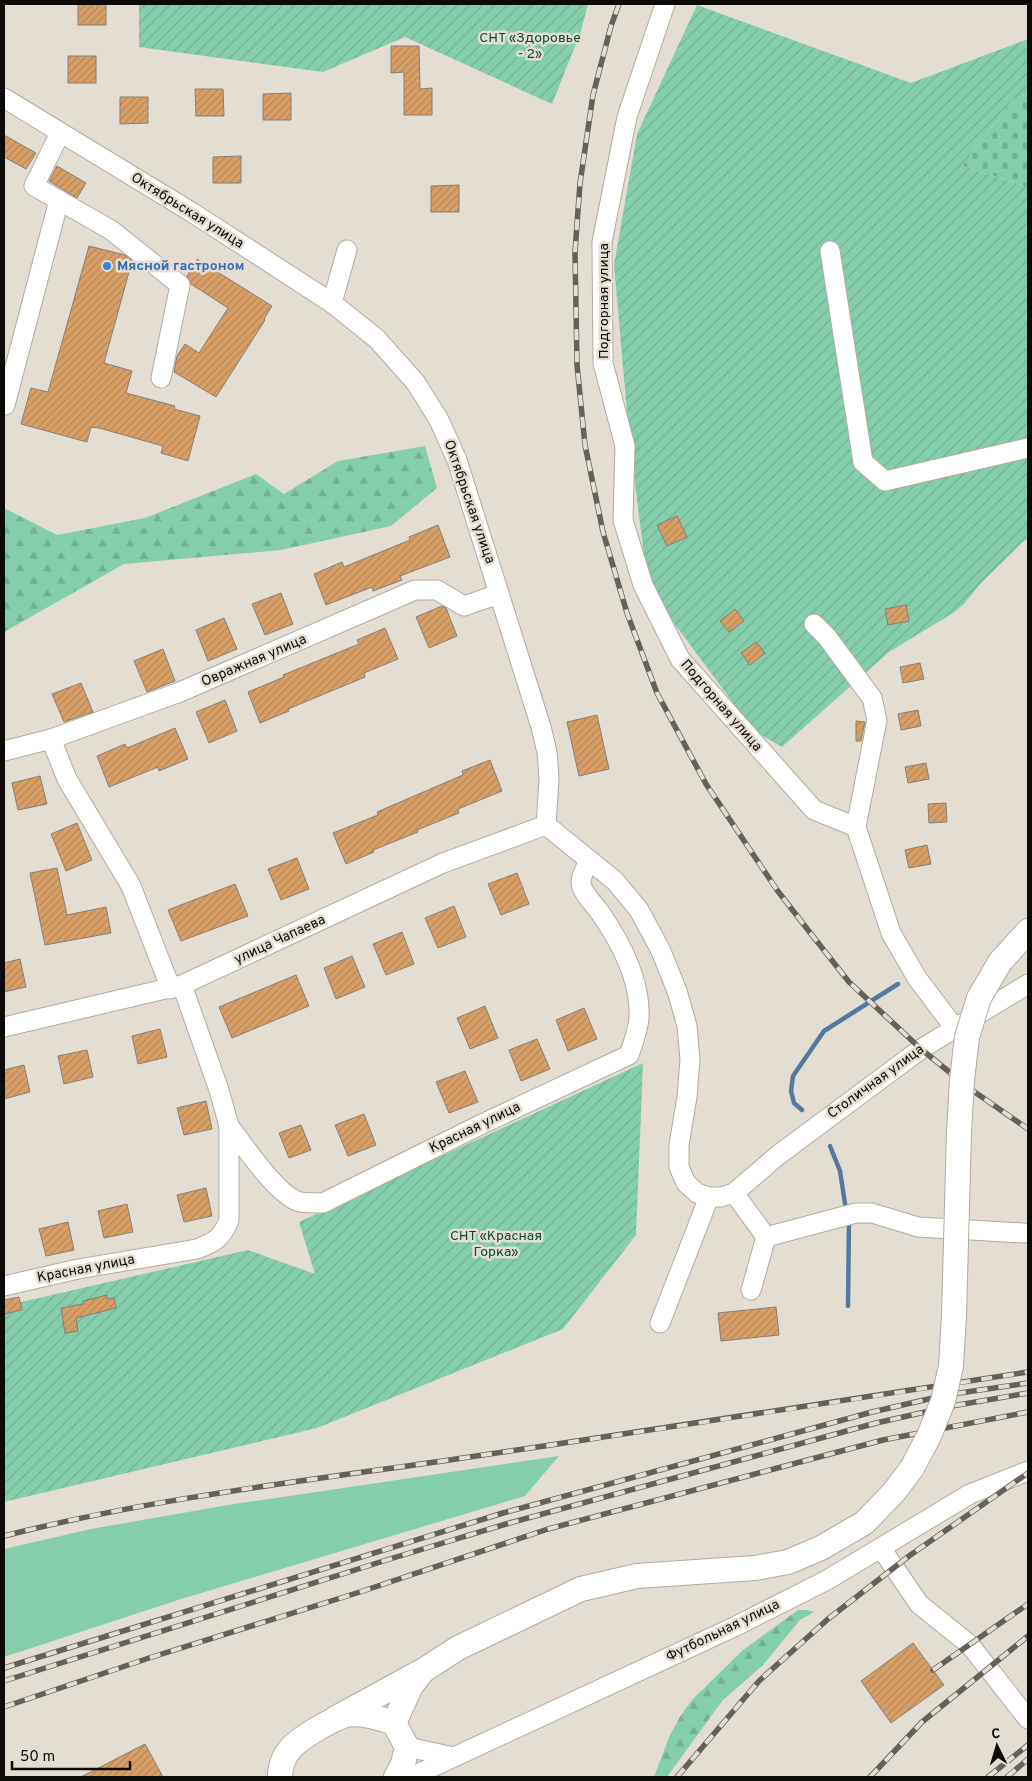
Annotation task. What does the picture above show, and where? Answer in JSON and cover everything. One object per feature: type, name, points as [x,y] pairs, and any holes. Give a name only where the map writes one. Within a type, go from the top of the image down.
[{"type":"main road","points":[[280,1777],[285,1757],[299,1741],[336,1718],[424,1670],[458,1648],[581,1589],[637,1576],[755,1568],[788,1562],[821,1548],[864,1523],[894,1492],[912,1468],[929,1436],[943,1401],[951,1366],[959,1132],[967,1037],[979,998],[1000,962],[1028,931]]},
{"type":"main road","points":[[394,1723],[411,1686],[424,1670]]},
{"type":"main road","points":[[336,1718],[351,1714],[368,1715],[394,1723],[407,1747],[403,1764],[396,1777]]},
{"type":"street","name":"Подгорная улица","points":[[665,4],[627,117],[602,242],[603,363],[625,446],[623,520],[643,585],[680,659],[814,810],[856,827]]},
{"type":"street","name":"Октябрьская улица","points":[[4,98],[193,213],[332,303],[377,339],[416,384],[439,420],[457,460],[543,735],[549,779],[546,825]]},
{"type":"street","points":[[60,133],[34,186],[111,230],[180,285],[161,378]]},
{"type":"street","points":[[5,405],[58,200]]},
{"type":"street","points":[[332,303],[347,250]]},
{"type":"street","points":[[830,251],[863,462],[885,481],[1028,448]]},
{"type":"street","name":"Овражная улица","points":[[4,750],[51,739],[180,692],[415,590],[436,590],[464,606],[500,594]]},
{"type":"street","points":[[814,624],[827,637],[872,698],[877,720],[856,827],[891,933],[916,978],[954,1027]]},
{"type":"street","points":[[51,739],[67,779],[132,886],[219,1090],[229,1126]]},
{"type":"street","points":[[546,825],[615,881],[639,910],[661,951],[677,991],[687,1026],[690,1059],[687,1097],[679,1145],[679,1167],[686,1183],[696,1193],[708,1198],[734,1193],[766,1237]]},
{"type":"street","name":"улица Чапаева","points":[[4,1027],[176,987],[443,863],[487,845],[546,825]]},
{"type":"street","name":"Красная улица","points":[[229,1126],[265,1172],[284,1192],[298,1202],[323,1203],[480,1125],[629,1055],[636,1035],[639,1018],[638,994],[628,963],[614,934],[584,891],[581,881],[589,860]]},
{"type":"street","name":"Столичная улица","points":[[734,1193],[777,1156],[920,1049],[1028,984]]},
{"type":"street","name":"Красная улица","points":[[4,1286],[78,1269],[197,1249],[212,1244],[224,1233],[229,1220],[229,1126]]},
{"type":"street","points":[[660,1323],[708,1198]]},
{"type":"street","points":[[766,1237],[856,1213],[872,1213],[918,1227],[1024,1233]]},
{"type":"street","points":[[751,1290],[766,1237]]},
{"type":"street","name":"Футбольная улица","points":[[411,1777],[439,1771],[454,1757],[734,1627],[827,1580],[970,1494],[1028,1471]]},
{"type":"street","points":[[881,1548],[920,1604],[970,1645],[1028,1718]]},
{"type":"street","points":[[407,1747],[454,1757]]},
{"type":"green space","name":"СНТ «Здоровье - 2»","points":[[139,4],[588,4],[581,31],[552,104],[405,37],[323,72],[139,47]]},
{"type":"green space","points":[[697,5],[911,83],[1028,39],[1028,93],[1012,100],[962,166],[1028,187],[1028,540],[1025,540],[980,584],[964,604],[953,613],[889,652],[782,747],[754,731],[648,588],[629,435],[614,265],[637,134]]},
{"type":"green space","points":[[1028,93],[1028,187],[962,166],[1012,100]]},
{"type":"green space","points":[[425,446],[437,488],[391,526],[281,550],[124,564],[4,632],[4,508],[57,535],[145,518],[256,474],[284,494],[338,461]]},
{"type":"green space","name":"СНТ «Красная Горка»","points":[[643,1063],[636,1235],[563,1329],[317,1428],[4,1502],[4,1306],[248,1250],[315,1274],[299,1222]]},
{"type":"green space","points":[[559,1456],[525,1496],[178,1600],[4,1657],[4,1549],[91,1529],[228,1505]]},
{"type":"green space","points":[[798,1610],[814,1612],[800,1620],[764,1664],[722,1701],[667,1777],[654,1777],[670,1735],[693,1699],[743,1650]]},
{"type":"building","points":[[78,4],[106,4],[106,25],[78,25]]},
{"type":"building","points":[[391,46],[419,46],[420,89],[432,88],[432,115],[404,115],[404,72],[391,73]]},
{"type":"building","points":[[68,56],[96,56],[96,83],[68,83]]},
{"type":"building","points":[[195,89],[223,89],[224,116],[196,116]]},
{"type":"building","points":[[291,93],[291,120],[263,120],[263,94]]},
{"type":"building","points":[[120,97],[148,97],[148,123],[120,124]]},
{"type":"building","points":[[4,135],[36,153],[26,169],[4,157]]},
{"type":"building","points":[[241,156],[241,183],[213,183],[213,157]]},
{"type":"building","points":[[57,166],[86,183],[77,198],[49,181]]},
{"type":"building","points":[[459,185],[459,212],[431,212],[431,186]]},
{"type":"building","points":[[89,246],[125,255],[132,261],[104,363],[132,371],[126,393],[175,406],[174,409],[200,416],[188,461],[161,453],[163,446],[99,428],[91,427],[87,442],[21,424],[31,388],[48,392]]},
{"type":"building","points":[[197,259],[272,306],[216,397],[174,372],[177,356],[185,344],[199,353],[228,308],[191,284],[187,276]]},
{"type":"building","points":[[677,516],[687,537],[667,546],[657,525]]},
{"type":"building","points":[[438,525],[450,557],[400,576],[402,580],[373,591],[372,587],[326,605],[314,574],[342,562],[344,567],[410,540],[409,537]]},
{"type":"building","points":[[281,593],[293,624],[265,635],[252,604]]},
{"type":"building","points":[[906,605],[909,621],[888,625],[885,609]]},
{"type":"building","points":[[442,606],[446,608],[457,636],[429,648],[416,617]]},
{"type":"building","points":[[735,609],[744,621],[729,632],[720,621]]},
{"type":"building","points":[[224,618],[237,649],[208,661],[196,630]]},
{"type":"building","points":[[385,628],[398,659],[364,673],[365,677],[288,709],[289,711],[260,723],[248,692],[284,677],[283,675],[359,644],[357,640]]},
{"type":"building","points":[[756,642],[765,653],[750,665],[741,653]]},
{"type":"building","points":[[163,649],[175,681],[147,692],[134,661]]},
{"type":"building","points":[[920,663],[924,679],[903,683],[900,667]]},
{"type":"building","points":[[81,683],[93,712],[64,722],[52,694]]},
{"type":"building","points":[[225,700],[237,731],[209,743],[196,712]]},
{"type":"building","points":[[918,710],[921,726],[901,730],[898,714]]},
{"type":"building","points":[[597,715],[609,769],[579,776],[567,722]]},
{"type":"building","points":[[856,721],[865,722],[861,741],[856,741]]},
{"type":"building","points":[[175,728],[188,759],[159,771],[158,767],[109,787],[97,756],[125,744],[127,748]]},
{"type":"building","points":[[490,760],[502,791],[458,809],[459,813],[417,830],[418,832],[373,850],[374,852],[346,864],[333,833],[378,815],[377,812],[463,775],[462,771]]},
{"type":"building","points":[[926,763],[929,779],[908,783],[905,767]]},
{"type":"building","points":[[40,776],[47,804],[18,810],[12,783]]},
{"type":"building","points":[[946,803],[947,822],[929,823],[928,804]]},
{"type":"building","points":[[77,823],[92,860],[66,871],[51,834]]},
{"type":"building","points":[[927,845],[931,864],[909,868],[905,850]]},
{"type":"building","points":[[297,858],[309,889],[281,900],[268,869]]},
{"type":"building","points":[[57,868],[67,915],[106,907],[111,933],[45,945],[30,873]]},
{"type":"building","points":[[517,873],[529,904],[501,915],[488,884]]},
{"type":"building","points":[[235,884],[248,916],[181,941],[168,910]]},
{"type":"building","points":[[454,906],[466,937],[438,948],[425,918]]},
{"type":"building","points":[[402,932],[414,964],[386,975],[373,944]]},
{"type":"building","points":[[352,956],[365,987],[336,999],[324,968]]},
{"type":"building","points":[[20,959],[26,987],[4,992],[4,963]]},
{"type":"building","points":[[296,975],[309,1006],[232,1038],[219,1007]]},
{"type":"building","points":[[485,1006],[498,1038],[470,1049],[457,1018]]},
{"type":"building","points":[[584,1008],[597,1039],[568,1051],[556,1020]]},
{"type":"building","points":[[160,1029],[167,1057],[138,1064],[132,1036]]},
{"type":"building","points":[[537,1039],[550,1069],[521,1081],[509,1050]]},
{"type":"building","points":[[87,1050],[93,1077],[64,1084],[58,1056]]},
{"type":"building","points":[[24,1065],[30,1092],[4,1099],[4,1070]]},
{"type":"building","points":[[465,1071],[478,1102],[449,1113],[436,1082]]},
{"type":"building","points":[[206,1101],[212,1129],[184,1135],[177,1108]]},
{"type":"building","points":[[364,1114],[376,1145],[348,1156],[335,1125]]},
{"type":"building","points":[[301,1125],[311,1150],[289,1158],[279,1133]]},
{"type":"building","points":[[206,1188],[212,1216],[184,1222],[177,1195]]},
{"type":"building","points":[[127,1204],[133,1232],[104,1238],[98,1211]]},
{"type":"building","points":[[68,1222],[74,1250],[46,1256],[39,1229]]},
{"type":"building","points":[[107,1295],[107,1299],[114,1298],[116,1308],[76,1318],[78,1331],[65,1333],[61,1308],[83,1304],[83,1301]]},
{"type":"building","points":[[19,1297],[22,1310],[4,1314],[4,1300]]},
{"type":"building","points":[[776,1307],[779,1335],[721,1341],[718,1313]]},
{"type":"building","points":[[913,1643],[944,1685],[891,1723],[861,1681]]},
{"type":"building","points":[[145,1744],[163,1777],[81,1777]]},
{"type":"waterway","points":[[802,1110],[794,1103],[791,1091],[793,1076],[824,1031],[898,984]]},
{"type":"waterway","points":[[830,1146],[840,1171],[846,1210]]},
{"type":"waterway","points":[[848,1306],[849,1220]]},
{"type":"railway","points":[[619,4],[611,26],[593,95],[580,183],[575,252],[577,365],[585,445],[603,532],[627,613],[657,693],[706,784],[777,890],[808,930],[849,982],[921,1049],[969,1088],[1028,1129]]},
{"type":"railway","points":[[4,1536],[116,1511],[172,1501],[1028,1372]]},
{"type":"railway","points":[[4,1668],[503,1513],[872,1412],[946,1395],[1028,1383]]},
{"type":"railway","points":[[4,1681],[506,1524],[876,1423],[952,1406],[1028,1393]]},
{"type":"railway","points":[[4,1707],[548,1529],[883,1440],[1028,1412]]},
{"type":"railway","points":[[677,1777],[759,1681],[828,1619],[909,1556],[1028,1473]]},
{"type":"railway","points":[[933,1670],[1028,1604]]},
{"type":"railway","points":[[870,1777],[922,1722],[1028,1636]]},
{"type":"railway","points":[[988,1777],[1028,1745]]},
{"type":"railway","points":[[1007,1777],[1028,1759]]},
{"type":"place","name":"Мясной гастроном","points":[[107,266]]}]
